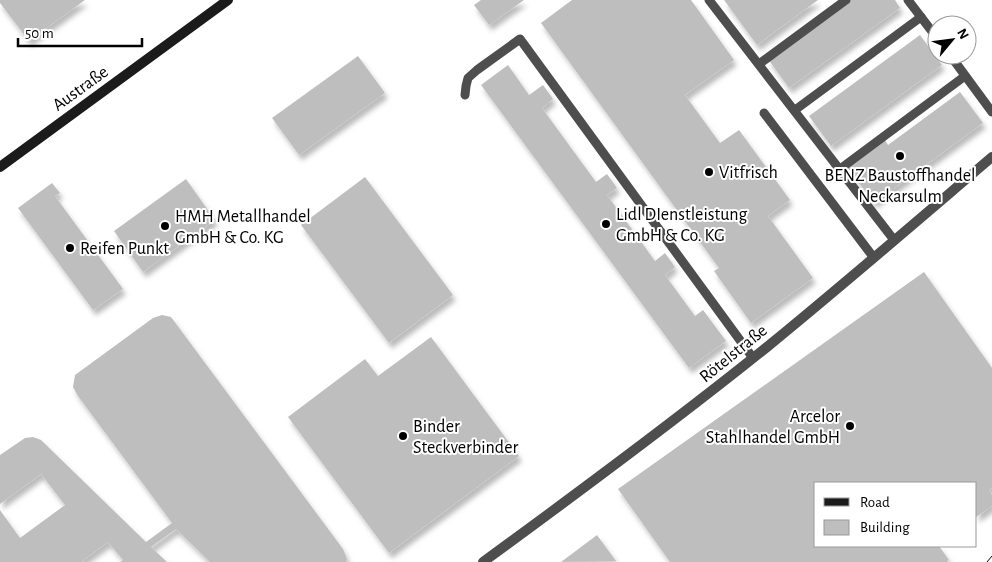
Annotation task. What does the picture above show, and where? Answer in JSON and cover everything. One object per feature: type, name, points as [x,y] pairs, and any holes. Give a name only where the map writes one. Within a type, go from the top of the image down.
[{"type":"main road","name":"Austraße","points":[[0,167],[228,0]]},
{"type":"street","name":"Rötelstraße","points":[[484,562],[592,483],[753,358],[992,157]]},
{"type":"lane","points":[[759,64],[846,0]]},
{"type":"lane","points":[[908,0],[927,25]]},
{"type":"lane","points":[[712,1],[894,240]]},
{"type":"lane","points":[[794,110],[921,17]]},
{"type":"lane","points":[[465,95],[468,78],[520,39],[753,358]]},
{"type":"lane","points":[[957,65],[992,112]]},
{"type":"lane","points":[[840,169],[965,76]]},
{"type":"lane","points":[[764,113],[874,258]]},
{"type":"building","points":[[0,0],[85,0],[29,41],[0,3]]},
{"type":"building","points":[[481,0],[524,0],[489,25],[474,5]]},
{"type":"building","name":"Vitfrisch","points":[[572,0],[691,0],[734,60],[685,95],[720,143],[739,130],[790,200],[768,216],[813,278],[751,323],[714,271],[719,268],[541,23]]},
{"type":"building","points":[[724,0],[818,0],[757,45]]},
{"type":"building","points":[[849,0],[895,0],[900,8],[789,88],[768,59]]},
{"type":"building","points":[[920,35],[927,45],[927,65],[942,65],[831,146],[809,116]]},
{"type":"building","points":[[358,56],[385,93],[299,155],[272,118]]},
{"type":"building","name":"Lidl DIenstleistung GmbH & Co. KG","points":[[508,65],[529,95],[543,85],[553,99],[542,108],[596,182],[607,174],[617,188],[607,195],[655,261],[665,253],[675,267],[665,275],[695,316],[703,310],[726,341],[689,368],[481,85]]},
{"type":"building","name":"BENZ Baustoffhandel Neckarsulm","points":[[960,92],[983,123],[874,203],[847,167],[885,140],[888,145]]},
{"type":"building","points":[[365,177],[453,295],[389,343],[301,225]]},
{"type":"building","name":"HMH Metallhandel GmbH & Co. KG","points":[[186,179],[215,220],[143,272],[114,231]]},
{"type":"building","name":"Reifen Punkt","points":[[52,183],[60,193],[55,196],[123,289],[93,310],[18,208]]},
{"type":"building","name":"Arcelor Stahlhandel GmbH","points":[[924,272],[992,368],[992,488],[989,490],[992,495],[992,506],[977,516],[977,482],[814,482],[814,547],[940,547],[949,560],[946,562],[670,562],[618,489]]},
{"type":"building","points":[[162,315],[171,317],[343,549],[347,559],[346,562],[210,562],[176,529],[151,547],[167,562],[120,562],[123,560],[108,542],[81,562],[0,562],[0,510],[20,538],[65,505],[41,474],[0,504],[0,455],[25,438],[33,437],[41,440],[146,542],[172,523],[73,387],[75,375],[153,318]]},
{"type":"building","name":"Binder Steckverbinder","points":[[431,337],[519,456],[389,553],[288,417],[365,359],[378,376]]},
{"type":"building","points":[[597,535],[616,561],[561,562]]},
{"type":"tram line","points":[[987,562],[992,556]]},
{"type":"place","name":"BENZ Baustoffhandel Neckarsulm","points":[[900,156]]},
{"type":"place","name":"Vitfrisch","points":[[709,172]]},
{"type":"place","name":"Lidl DIenstleistung GmbH & Co. KG","points":[[606,224]]},
{"type":"place","name":"HMH Metallhandel GmbH & Co. KG","points":[[165,226]]},
{"type":"place","name":"Reifen Punkt","points":[[70,248]]},
{"type":"place","name":"Arcelor Stahlhandel GmbH","points":[[850,426]]},
{"type":"place","name":"Binder Steckverbinder","points":[[403,436]]}]
